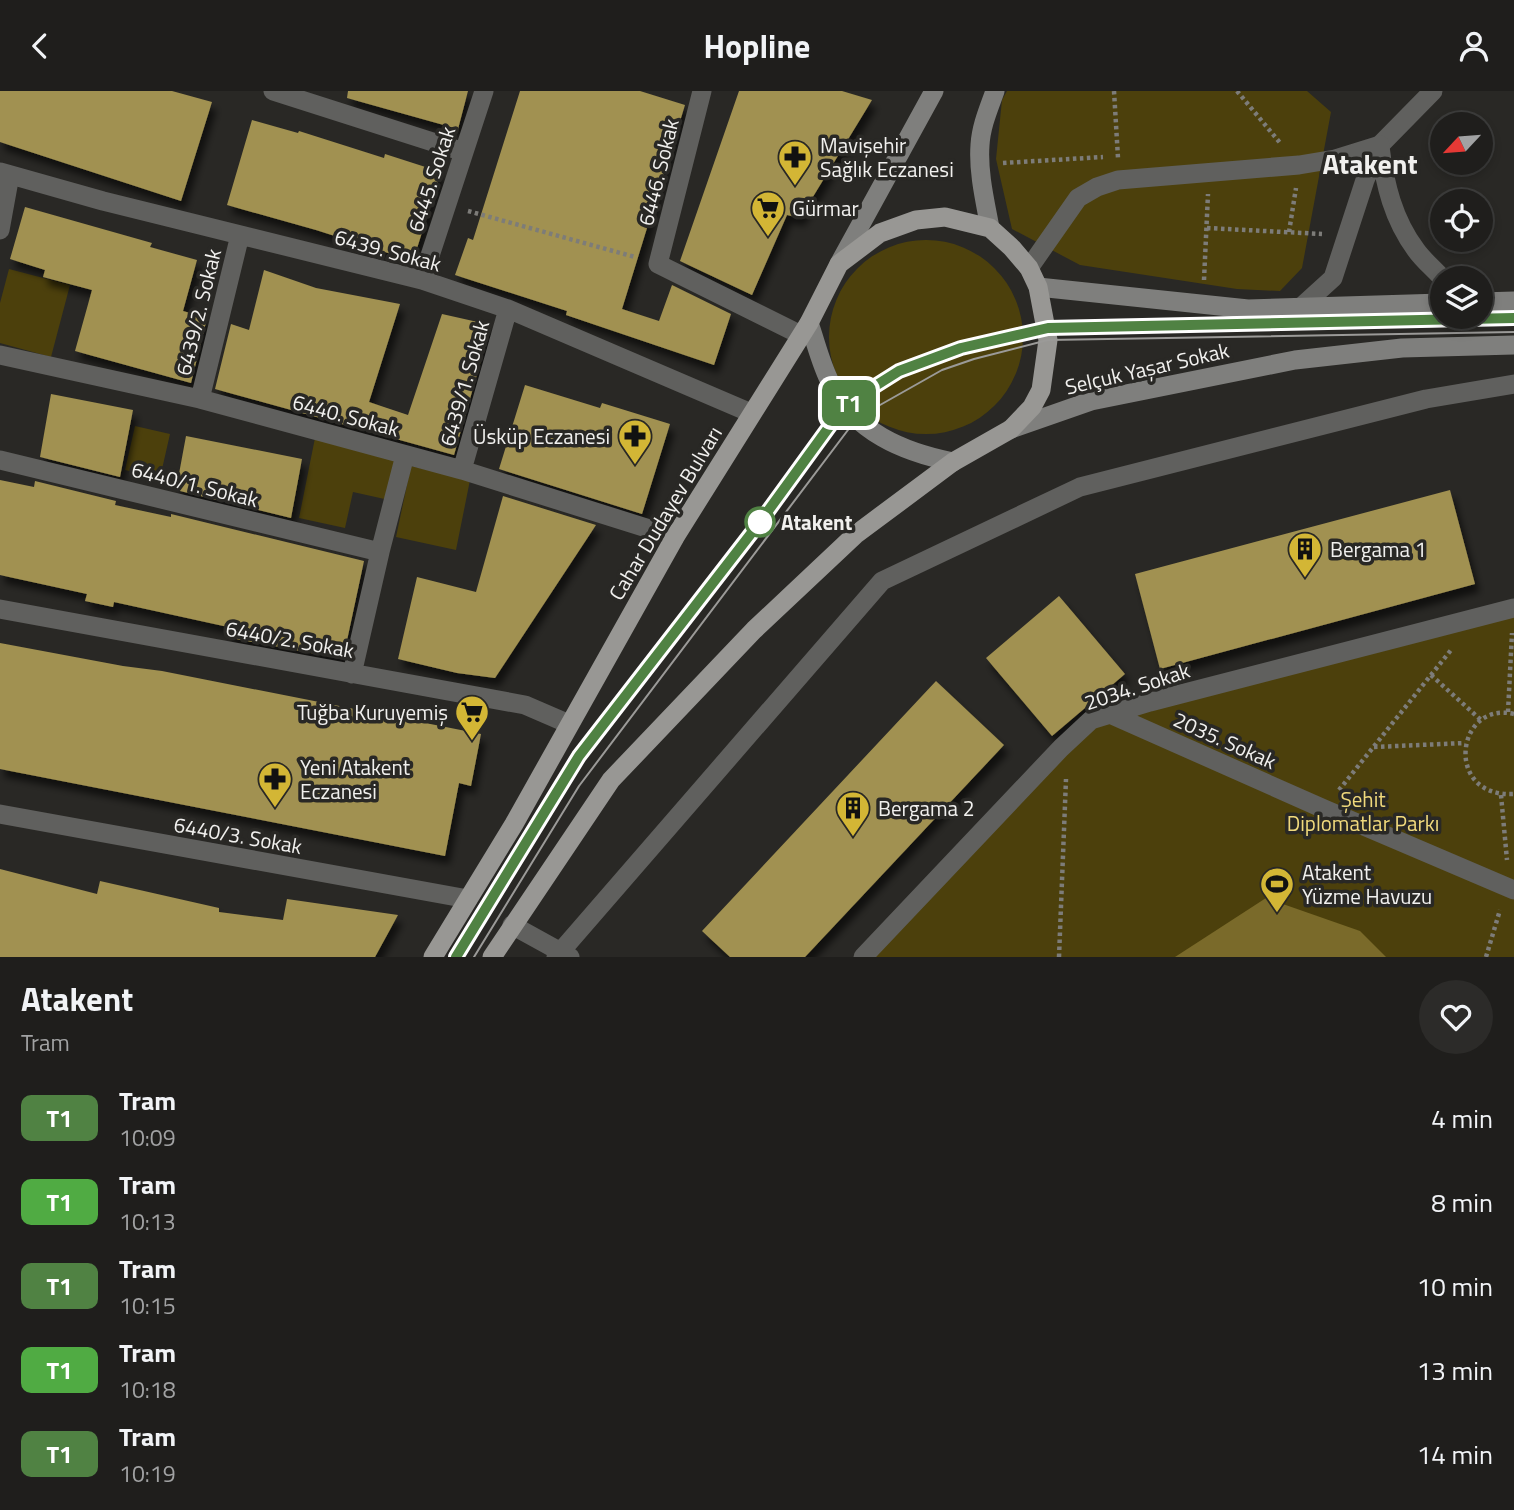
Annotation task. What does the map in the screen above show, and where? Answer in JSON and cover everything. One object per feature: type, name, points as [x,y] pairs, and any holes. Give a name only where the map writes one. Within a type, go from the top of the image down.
[{"type":"main road","points":[[990,228],[980,145],[995,91]]},
{"type":"main road","name":"Cahar Dudayev Bulvarı","points":[[433,957],[514,824],[675,537],[805,329],[931,92]]},
{"type":"main road","points":[[492,957],[611,780],[744,640],[855,535],[953,461],[1011,429],[1032,407],[1041,390],[1048,341],[1038,287],[1029,268],[990,228],[945,217],[916,220],[880,233],[839,264]]},
{"type":"main road","name":"Selçuk Yaşar Sokak","points":[[1038,287],[1248,309],[1430,303]]},
{"type":"main road","points":[[1493,302],[1514,302]]},
{"type":"main road","points":[[805,329],[831,385],[857,418],[893,445],[921,455],[953,461]]},
{"type":"main road","name":"Selçuk Yaşar Sokak","points":[[1011,429],[1091,401],[1295,359],[1402,348],[1514,345]]},
{"type":"street","points":[[272,91],[464,152]]},
{"type":"street","name":"6445. Sokak","points":[[422,280],[484,91]]},
{"type":"street","name":"6446. Sokak","points":[[658,264],[702,91]]},
{"type":"street","points":[[1300,308],[1333,278],[1380,145],[1433,91]]},
{"type":"street","points":[[1029,268],[1078,198],[1097,187],[1118,180],[1299,165],[1335,159],[1380,145]]},
{"type":"street","points":[[1380,145],[1384,179],[1392,209],[1416,251],[1430,266]]},
{"type":"street","points":[[0,230],[5,173]]},
{"type":"street","name":"6439. Sokak","points":[[5,173],[103,201],[422,280],[508,309],[751,413]]},
{"type":"street","name":"6439/2. Sokak","points":[[200,399],[240,236]]},
{"type":"street","points":[[658,264],[805,329]]},
{"type":"street","name":"6439/1. Sokak","points":[[463,470],[508,309]]},
{"type":"street","name":"6440. Sokak","points":[[0,355],[200,399],[463,470],[675,537]]},
{"type":"street","points":[[512,925],[562,955],[882,581],[1080,487],[1426,399],[1514,384]]},
{"type":"street","points":[[352,674],[405,455]]},
{"type":"street","name":"6440/1. Sokak","points":[[0,460],[380,552]]},
{"type":"street","name":"6440/2. Sokak","points":[[0,609],[525,705],[569,724]]},
{"type":"street","name":"2034. Sokak","points":[[863,957],[1061,748],[1091,720],[1150,702],[1513,616]]},
{"type":"street","name":"2035. Sokak","points":[[1110,714],[1514,890]]},
{"type":"street","name":"6440/3. Sokak","points":[[0,814],[468,899]]},
{"type":"path","points":[[1114,91],[1118,180]]},
{"type":"path","points":[[1237,91],[1299,165],[1289,232]]},
{"type":"path","points":[[981,165],[1104,157]]},
{"type":"path","points":[[1203,304],[1209,173]]},
{"type":"path","points":[[447,205],[658,264]]},
{"type":"path","points":[[1207,228],[1347,236]]},
{"type":"path","points":[[1513,616],[1511,713],[1494,714],[1481,720],[1471,730],[1465,743],[1465,757],[1468,771],[1476,783],[1488,791],[1502,795],[1514,794]]},
{"type":"path","points":[[1324,809],[1455,645]]},
{"type":"path","points":[[1431,675],[1481,720]]},
{"type":"path","points":[[1373,747],[1465,743]]},
{"type":"path","points":[[1059,957],[1066,769]]},
{"type":"green space","points":[[1007,91],[1307,91],[1331,112],[1302,268],[1280,291],[1237,289],[1080,265],[1012,229],[996,159],[1002,100]]},
{"type":"green space","points":[[926,240],[945,241],[963,247],[995,268],[1016,300],[1022,318],[1022,356],[1016,374],[995,406],[963,427],[945,433],[926,434],[907,433],[889,427],[857,406],[836,374],[830,356],[829,337],[830,318],[836,300],[857,268],[889,247],[907,241]]},
{"type":"green space","points":[[9,269],[70,285],[51,357],[0,343],[0,303]]},
{"type":"green space","points":[[135,426],[170,434],[160,478],[125,470]]},
{"type":"green space","points":[[315,438],[398,455],[389,500],[353,492],[345,528],[299,518]]},
{"type":"green space","points":[[411,466],[470,480],[456,550],[396,537]]},
{"type":"green space","name":"Şehit Diplomatlar Parkı","points":[[1514,614],[1514,957],[871,957],[1097,722]]},
{"type":"shaded area","name":"Atakent Yüzme Havuzu","points":[[1266,898],[1360,931],[1386,957],[1175,957]]},
{"type":"building","points":[[0,91],[172,91],[212,102],[181,201],[0,142]]},
{"type":"building","points":[[348,91],[468,91],[458,129],[347,98]]},
{"type":"building","points":[[520,91],[640,91],[685,105],[622,309],[659,321],[672,285],[731,314],[714,365],[566,315],[567,311],[455,275],[468,238],[473,240]]},
{"type":"building","points":[[739,91],[842,91],[872,100],[800,218],[787,215],[752,295],[680,261]]},
{"type":"building","points":[[252,120],[298,133],[299,131],[384,158],[385,154],[441,172],[413,261],[227,205]]},
{"type":"building","points":[[25,207],[152,243],[150,247],[197,260],[183,311],[207,318],[191,383],[75,351],[92,290],[43,277],[45,270],[10,259]]},
{"type":"building","points":[[264,270],[316,288],[400,304],[369,402],[408,415],[442,314],[491,325],[454,455],[215,389],[231,324],[249,330]]},
{"type":"building","points":[[525,385],[600,408],[602,403],[670,424],[642,514],[499,469]]},
{"type":"building","points":[[51,394],[133,410],[120,477],[40,457]]},
{"type":"building","points":[[186,436],[302,459],[291,518],[176,490]]},
{"type":"building","points":[[0,480],[34,487],[35,481],[116,501],[115,505],[171,517],[171,514],[364,561],[343,659],[226,637],[228,627],[114,602],[113,607],[85,601],[87,594],[0,575]]},
{"type":"building","name":"Bergama 1","points":[[1450,490],[1475,584],[1160,669],[1135,574]]},
{"type":"building","points":[[503,496],[596,525],[495,678],[457,673],[398,659],[417,577],[476,592]]},
{"type":"building","points":[[1059,596],[1125,674],[1052,736],[986,658]]},
{"type":"building","points":[[0,643],[162,671],[481,734],[471,786],[459,783],[445,856],[0,769]]},
{"type":"building","name":"Bergama 2","points":[[936,681],[1004,745],[805,957],[730,957],[702,931]]},
{"type":"building","points":[[0,869],[97,894],[100,881],[219,908],[219,912],[283,920],[287,899],[398,915],[375,957],[0,957]]},
{"type":"tram line","points":[[456,957],[579,756],[760,522],[845,405],[899,371],[961,348],[1048,328],[1514,318]]},
{"type":"tram line","name":"T1","points":[[456,957],[579,756],[760,522],[845,405],[899,371],[961,348],[1048,328],[1514,318]]},
{"type":"tram line","points":[[474,957],[579,786],[857,418],[942,370],[1048,340],[1514,332]]},
{"type":"place","name":"Mavişehir Sağlık Eczanesi","points":[[795,187]]},
{"type":"place","name":"Gürmar","points":[[768,238]]},
{"type":"place","name":"Üsküp Eczanesi","points":[[635,466]]},
{"type":"place","name":"Atakent","points":[[760,522]]},
{"type":"place","name":"Bergama 1","points":[[1305,579]]},
{"type":"place","name":"Tuğba Kuruyemiş","points":[[472,742]]},
{"type":"place","name":"Yeni Atakent Eczanesi","points":[[275,809]]},
{"type":"place","name":"Bergama 2","points":[[853,838]]},
{"type":"place","name":"Atakent Yüzme Havuzu","points":[[1277,914]]},
{"type":"district","name":"Atakent","points":[[1370,163]]}]
